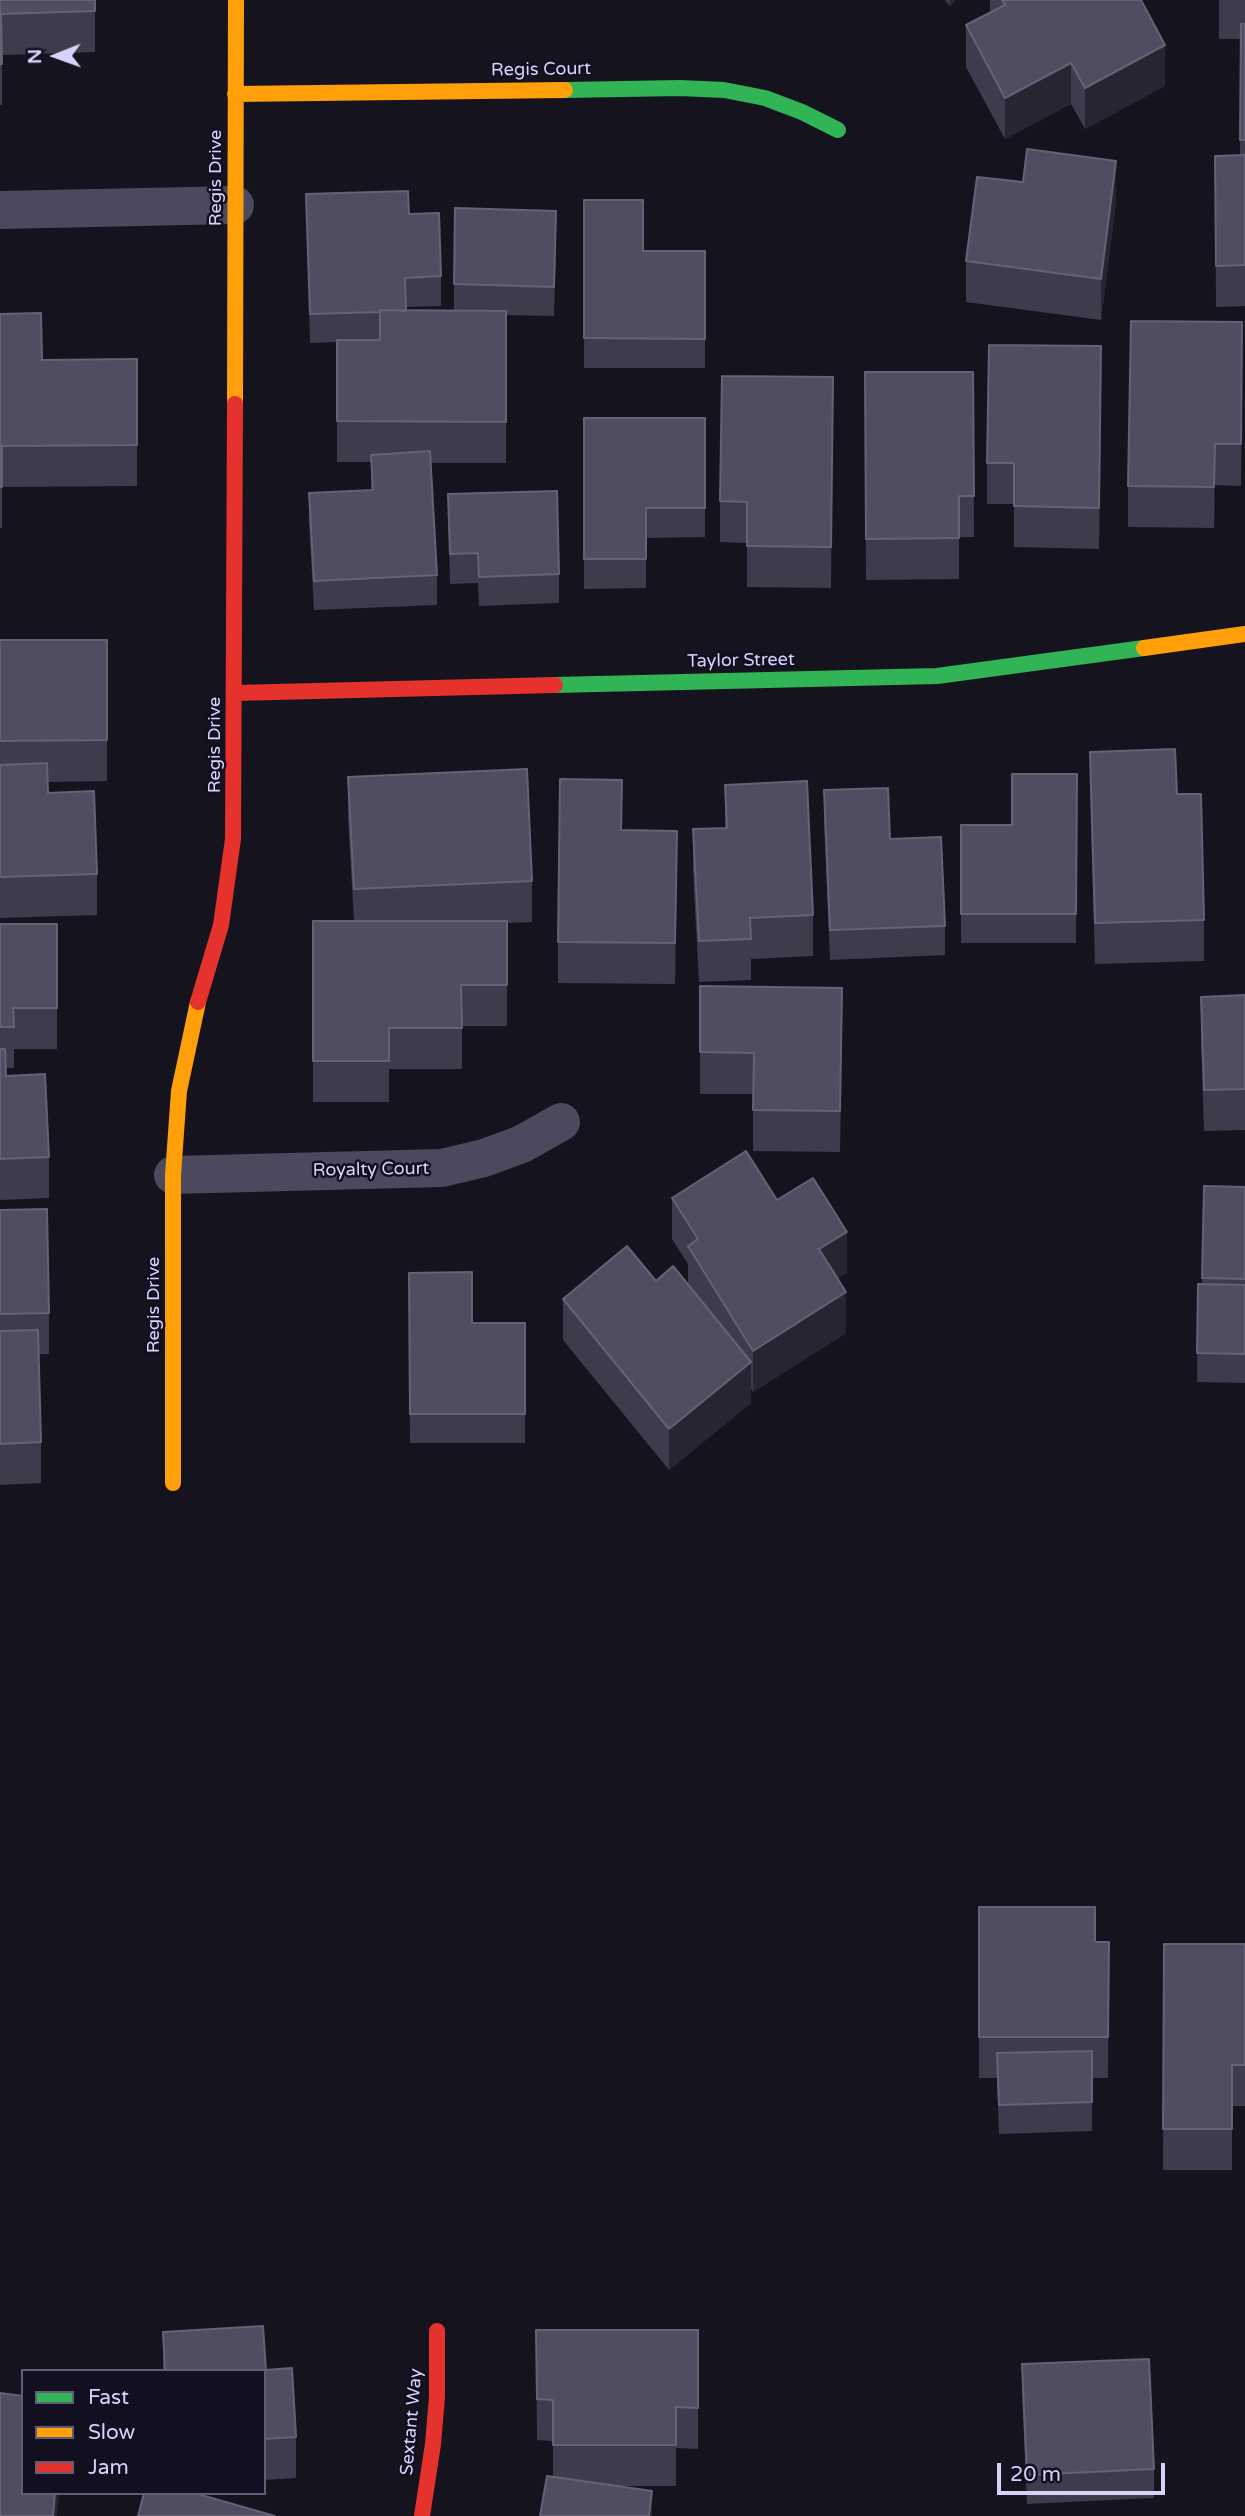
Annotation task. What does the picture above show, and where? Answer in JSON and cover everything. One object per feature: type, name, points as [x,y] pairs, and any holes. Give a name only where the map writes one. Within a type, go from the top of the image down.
[{"type":"street","name":"Regis Drive","points":[[173,1483],[173,1175],[179,1091],[197,1006],[221,925],[233,839],[236,0]]},
{"type":"street","name":"Regis Court","points":[[235,94],[680,88],[724,90],[765,98],[838,130]]},
{"type":"street","points":[[0,209],[236,205]]},
{"type":"street","name":"Taylor Street","points":[[235,693],[937,676],[1245,634]]},
{"type":"street","name":"Royalty Court","points":[[173,1175],[442,1168],[522,1144],[561,1122]]},
{"type":"street","name":"Sextant Way","points":[[422,2516],[437,2397],[436,2331]]},
{"type":"building","points":[[0,0],[95,0],[95,11],[1,14],[0,64]]},
{"type":"building","points":[[1002,0],[1141,0],[1165,45],[1085,88],[1071,63],[1005,98],[966,25],[1005,5]]},
{"type":"building","points":[[1241,24],[1245,24],[1245,140],[1240,140]]},
{"type":"building","points":[[1027,149],[1116,161],[1101,279],[966,261],[977,177],[1023,182]]},
{"type":"building","points":[[1245,155],[1245,265],[1216,266],[1215,156]]},
{"type":"building","points":[[408,191],[409,214],[439,213],[441,276],[405,278],[406,311],[310,314],[306,194]]},
{"type":"building","points":[[584,200],[643,200],[643,251],[705,251],[705,339],[584,338]]},
{"type":"building","points":[[455,208],[556,211],[554,287],[454,284]]},
{"type":"building","points":[[380,310],[506,311],[506,422],[337,421],[337,340],[380,340]]},
{"type":"building","points":[[41,313],[42,360],[137,359],[137,445],[2,446],[0,487],[0,314]]},
{"type":"building","points":[[1131,321],[1242,322],[1241,444],[1215,444],[1214,487],[1128,486]]},
{"type":"building","points":[[989,345],[1101,346],[1099,508],[1014,506],[1014,463],[987,463]]},
{"type":"building","points":[[865,372],[973,372],[974,496],[959,496],[959,538],[866,539]]},
{"type":"building","points":[[722,376],[833,377],[831,547],[747,546],[747,502],[720,501]]},
{"type":"building","points":[[584,418],[705,418],[705,508],[646,508],[646,559],[584,559]]},
{"type":"building","points":[[430,451],[437,575],[314,581],[309,493],[373,490],[371,455]]},
{"type":"building","points":[[557,491],[559,574],[479,577],[478,553],[450,554],[448,494]]},
{"type":"building","points":[[0,640],[107,640],[107,740],[0,741]]},
{"type":"building","points":[[1175,749],[1177,794],[1201,794],[1204,920],[1095,923],[1090,752]]},
{"type":"building","points":[[47,763],[48,793],[94,791],[97,874],[0,877],[0,765]]},
{"type":"building","points":[[527,769],[532,881],[354,889],[348,777]]},
{"type":"building","points":[[1012,774],[1077,774],[1076,914],[961,914],[961,825],[1012,825]]},
{"type":"building","points":[[560,779],[622,780],[621,830],[677,831],[675,943],[558,942]]},
{"type":"building","points":[[807,781],[813,915],[750,918],[751,939],[699,941],[693,829],[727,828],[725,785]]},
{"type":"building","points":[[888,788],[890,839],[941,837],[945,926],[830,930],[824,790]]},
{"type":"building","points":[[313,921],[507,921],[507,985],[461,985],[462,1028],[389,1028],[389,1061],[313,1061]]},
{"type":"building","points":[[0,924],[57,924],[57,1008],[13,1008],[14,1027],[0,1027]]},
{"type":"building","points":[[700,986],[842,988],[840,1111],[753,1110],[754,1053],[700,1052]]},
{"type":"building","points":[[1245,995],[1245,1089],[1204,1090],[1201,997]]},
{"type":"building","points":[[0,1049],[5,1049],[6,1076],[45,1074],[49,1157],[0,1159]]},
{"type":"building","points":[[746,1151],[777,1200],[813,1178],[847,1232],[819,1249],[846,1292],[753,1351],[688,1246],[698,1239],[672,1198]]},
{"type":"building","points":[[1204,1186],[1245,1187],[1245,1279],[1202,1278]]},
{"type":"building","points":[[47,1209],[49,1313],[0,1314],[0,1210]]},
{"type":"building","points":[[627,1246],[656,1281],[673,1266],[751,1362],[669,1429],[563,1299]]},
{"type":"building","points":[[472,1272],[472,1323],[525,1323],[525,1414],[410,1414],[409,1273]]},
{"type":"building","points":[[1198,1284],[1245,1285],[1245,1354],[1197,1353]]},
{"type":"building","points":[[38,1330],[41,1442],[0,1444],[0,1331]]},
{"type":"building","points":[[979,1907],[1095,1907],[1095,1942],[1109,1942],[1108,2037],[979,2037]]},
{"type":"building","points":[[1164,1944],[1245,1944],[1245,2065],[1232,2065],[1232,2129],[1163,2129]]},
{"type":"building","points":[[1092,2051],[1092,2102],[999,2105],[997,2053]]},
{"type":"building","points":[[263,2326],[266,2369],[165,2369],[163,2332]]},
{"type":"building","points":[[536,2330],[698,2330],[698,2408],[676,2407],[676,2445],[553,2445],[553,2400],[537,2399]]},
{"type":"building","points":[[1149,2359],[1154,2469],[1027,2475],[1022,2364]]},
{"type":"building","points":[[292,2368],[296,2437],[266,2439],[266,2370]]},
{"type":"building","points":[[0,2393],[21,2396],[21,2495],[55,2495],[53,2516],[0,2516]]},
{"type":"building","points":[[547,2476],[652,2491],[649,2516],[540,2516]]},
{"type":"building","points":[[143,2495],[201,2495],[275,2516],[138,2516]]},
{"type":"traffic: fast","points":[[565,90],[724,90],[765,98],[838,130]]},
{"type":"traffic: fast","points":[[555,685],[937,676],[1144,648]]},
{"type":"traffic: slow","points":[[235,404],[236,0]]},
{"type":"traffic: slow","points":[[235,94],[565,90]]},
{"type":"traffic: slow","points":[[1144,648],[1245,634]]},
{"type":"traffic: slow","points":[[173,1483],[173,1175],[179,1091],[198,1002]]},
{"type":"traffic: jam","points":[[198,1002],[221,925],[233,839],[235,404]]},
{"type":"traffic: jam","points":[[235,693],[555,685]]},
{"type":"traffic: jam","points":[[422,2516],[437,2397],[437,2331]]}]
